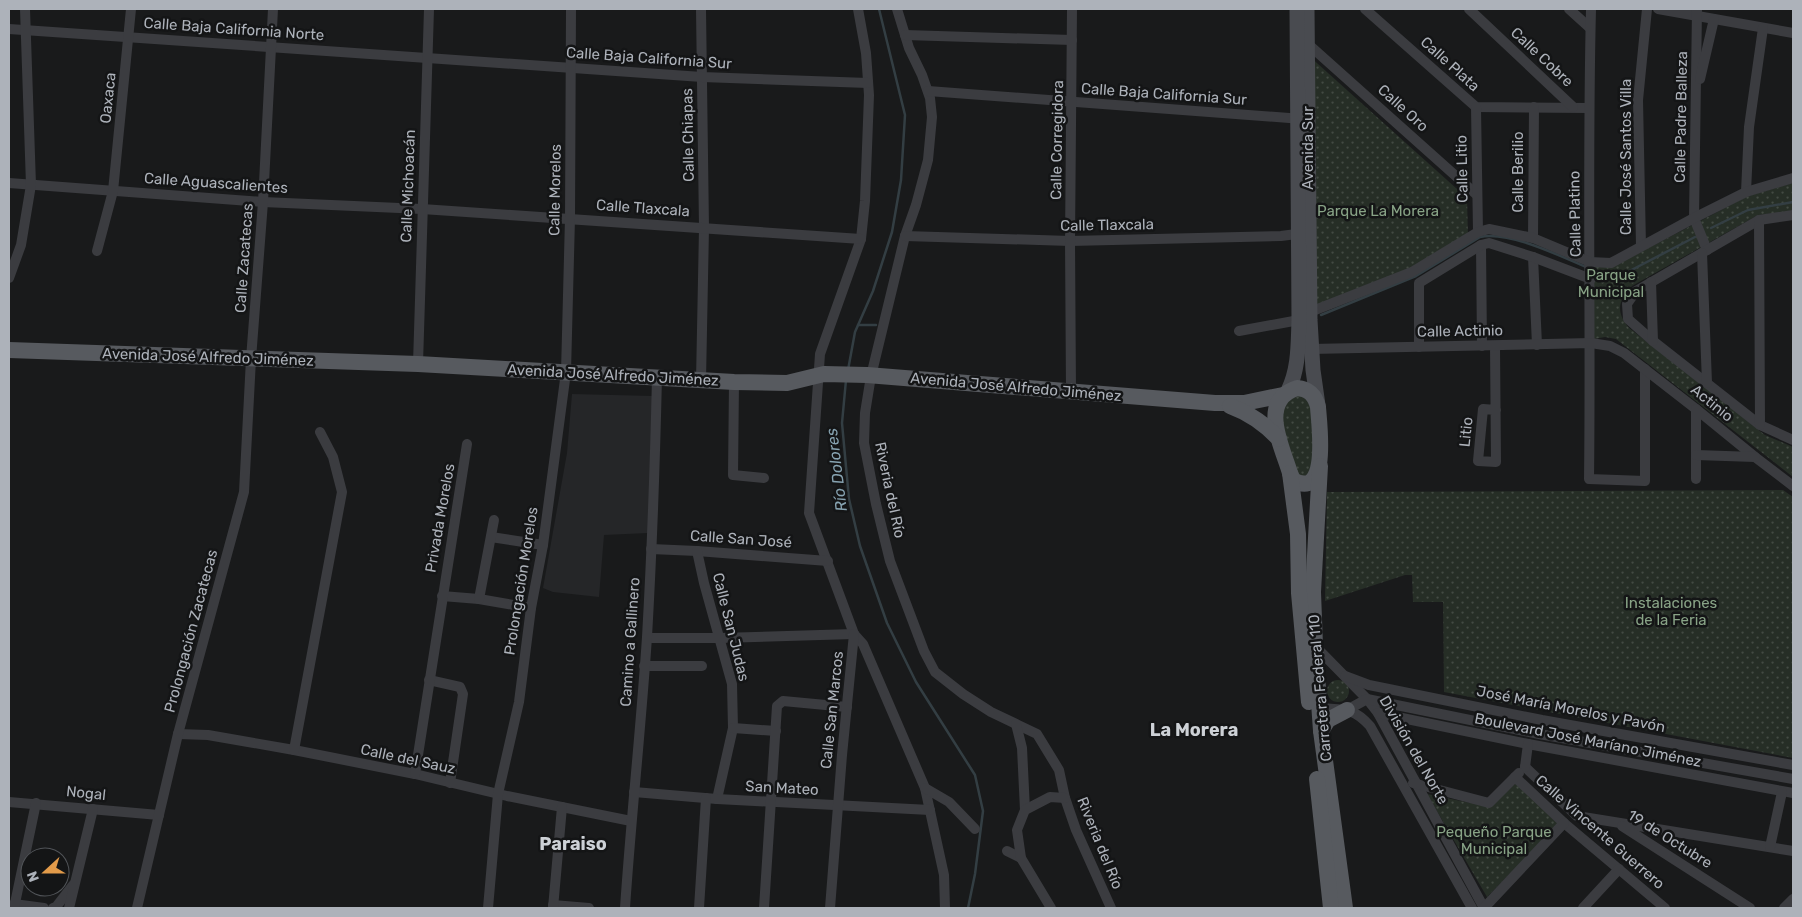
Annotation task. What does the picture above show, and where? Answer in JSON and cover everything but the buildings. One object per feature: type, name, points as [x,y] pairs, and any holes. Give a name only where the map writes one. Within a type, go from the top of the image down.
[{"type":"main road","name":"Avenida Sur","points":[[1297,9],[1303,119],[1305,324],[1311,350],[1318,407]]},
{"type":"main road","name":"Avenida Sur","points":[[1303,119],[1308,44],[1307,9]]},
{"type":"main road","name":"Avenida Sur","points":[[1286,393],[1295,375],[1305,324]]},
{"type":"main road","name":"Avenida José Alfredo Jiménez","points":[[9,350],[418,364],[734,382],[787,383],[822,375],[869,375],[1215,403]]},
{"type":"main road","points":[[1215,403],[1244,404],[1286,393],[1296,388],[1304,389],[1311,393],[1316,398],[1318,407]]},
{"type":"main road","name":"Carretera Federal 110","points":[[1286,393],[1277,403],[1274,418],[1290,473],[1298,534],[1299,593],[1330,908]]},
{"type":"main road","points":[[1215,403],[1242,410],[1262,423],[1280,440]]},
{"type":"main road","name":"Carretera Federal 110","points":[[1318,407],[1320,466],[1313,592],[1315,646],[1321,731],[1345,908]]},
{"type":"main road","points":[[1290,473],[1293,480],[1297,482],[1310,482],[1317,475],[1320,466]]},
{"type":"main road","points":[[1299,593],[1304,608],[1312,697],[1320,708]]},
{"type":"main road","points":[[1321,731],[1328,720],[1347,710]]},
{"type":"street","points":[[9,278],[22,245],[31,185],[25,9]]},
{"type":"street","name":"Oaxaca","points":[[98,251],[114,191],[131,9]]},
{"type":"street","name":"Calle Zacatecas","points":[[251,359],[263,202],[273,9]]},
{"type":"street","name":"Calle Michoacán","points":[[418,364],[428,9]]},
{"type":"street","name":"Calle Morelos","points":[[566,372],[570,218],[571,9]]},
{"type":"street","name":"Calle Chiapas","points":[[701,9],[704,228],[701,381]]},
{"type":"street","points":[[858,9],[866,53],[868,82],[868,136],[861,238],[820,354],[822,375],[809,513],[854,634],[862,644],[925,788],[944,876],[945,908]]},
{"type":"street","name":"Riveria del Río","points":[[897,9],[928,91],[932,117],[928,160],[869,375],[865,413],[864,436],[869,469],[890,561],[924,650],[935,672],[991,712],[1037,734],[1059,770],[1065,798],[1076,830],[1111,908]]},
{"type":"street","name":"Calle Corregidora","points":[[1071,391],[1072,9]]},
{"type":"street","name":"Calle Plata","points":[[1365,9],[1376,13],[1476,107],[1589,108]]},
{"type":"street","name":"Calle Cobre","points":[[1469,9],[1573,107]]},
{"type":"street","points":[[1569,9],[1590,28]]},
{"type":"street","name":"Calle Platino","points":[[1591,9],[1589,108],[1590,479],[1644,481],[1645,369]]},
{"type":"street","name":"Calle José Santos Villa","points":[[1641,246],[1638,100],[1647,9]]},
{"type":"street","points":[[1658,9],[1697,12],[1714,19],[1793,33]]},
{"type":"street","name":"Calle Padre Balleza","points":[[1694,218],[1697,12]]},
{"type":"street","points":[[1696,100],[1714,19]]},
{"type":"street","points":[[1746,192],[1749,127],[1763,28]]},
{"type":"street","name":"Calle Baja California Norte","points":[[9,29],[129,36],[427,59]]},
{"type":"street","points":[[905,34],[1072,40]]},
{"type":"street","name":"Calle Oro","points":[[1308,44],[1478,195]]},
{"type":"street","name":"Calle Baja California Sur","points":[[427,59],[702,77],[868,82]]},
{"type":"street","name":"Calle Baja California Sur","points":[[928,91],[1303,119]]},
{"type":"street","name":"Calle Litio","points":[[1476,107],[1478,232]]},
{"type":"street","name":"Calle Berilio","points":[[1533,238],[1534,107]]},
{"type":"street","points":[[1419,347],[1419,284],[1481,245],[1489,244],[1533,257],[1590,270],[1611,263],[1746,192],[1793,178]]},
{"type":"street","name":"Calle Aguascalientes","points":[[9,183],[263,202],[422,209]]},
{"type":"street","name":"Calle Tlaxcala","points":[[422,209],[861,238]]},
{"type":"street","points":[[1793,215],[1759,220],[1636,291],[1627,304],[1628,319],[1653,342],[1760,425],[1793,440]]},
{"type":"street","points":[[1694,218],[1705,251],[1707,383]]},
{"type":"street","points":[[1759,220],[1760,425]]},
{"type":"street","points":[[1239,331],[1305,324],[1412,272],[1478,232],[1489,229],[1533,238],[1590,270]]},
{"type":"street","name":"Calle Tlaxcala","points":[[906,236],[1070,241],[1281,236],[1303,233]]},
{"type":"street","points":[[1481,245],[1482,346]]},
{"type":"street","points":[[1533,257],[1537,345]]},
{"type":"street","points":[[1651,282],[1653,342]]},
{"type":"street","name":"Calle Actinio","points":[[1311,350],[1591,343],[1610,346]]},
{"type":"street","name":"Litio","points":[[1495,346],[1496,410],[1496,462],[1478,461],[1483,409],[1496,410]]},
{"type":"street","name":"Actinio","points":[[1610,346],[1645,369],[1793,486]]},
{"type":"street","name":"Prolongación Zacatecas","points":[[137,908],[178,734],[244,492],[251,359]]},
{"type":"street","name":"Prolongación Morelos","points":[[488,908],[498,794],[519,702],[531,608],[543,545],[566,372]]},
{"type":"street","name":"Camino a Gallinero","points":[[625,908],[647,638],[657,377]]},
{"type":"street","points":[[734,382],[733,475],[764,478]]},
{"type":"street","points":[[1696,409],[1696,478]]},
{"type":"street","points":[[294,750],[342,492],[333,457],[320,432]]},
{"type":"street","name":"Privada Morelos","points":[[415,774],[467,444]]},
{"type":"street","points":[[1696,455],[1755,457]]},
{"type":"street","points":[[479,599],[494,520]]},
{"type":"street","points":[[491,537],[543,545]]},
{"type":"street","name":"Calle San José","points":[[651,549],[828,561]]},
{"type":"street","name":"Calle San Judas","points":[[697,551],[732,684],[733,728],[717,800]]},
{"type":"street","points":[[442,596],[479,599],[531,608]]},
{"type":"street","points":[[647,638],[854,634]]},
{"type":"street","name":"Calle San Marcos","points":[[830,908],[854,634]]},
{"type":"street","name":"División del Norte","points":[[1315,646],[1367,699],[1378,714],[1484,908]]},
{"type":"street","points":[[644,666],[702,666]]},
{"type":"street","name":"José María Morelos y Pavón","points":[[1345,676],[1369,685],[1533,718],[1793,765]]},
{"type":"street","points":[[429,680],[460,688],[463,694],[450,783]]},
{"type":"street","points":[[1347,710],[1367,699]]},
{"type":"street","name":"José María Morelos y Pavón","points":[[1367,699],[1539,734],[1793,779]]},
{"type":"street","points":[[764,908],[777,706],[783,701],[847,707]]},
{"type":"street","name":"División del Norte","points":[[1320,708],[1347,710],[1360,715],[1370,726],[1472,908]]},
{"type":"street","name":"Boulevard José Maríano Jiménez","points":[[1378,714],[1793,794]]},
{"type":"street","points":[[1016,724],[1022,748],[1025,810],[1017,830],[1021,858],[1051,908]]},
{"type":"street","points":[[733,728],[776,731]]},
{"type":"street","name":"Calle del Sauz","points":[[178,734],[208,734],[294,750],[631,821]]},
{"type":"street","points":[[1402,782],[1416,783],[1489,803],[1525,767],[1528,744]]},
{"type":"street","name":"19 de Octubre","points":[[1525,767],[1577,816],[1616,823],[1750,908]]},
{"type":"street","name":"Calle Vincente Guerrero","points":[[1515,778],[1564,823],[1665,908]]},
{"type":"street","points":[[925,788],[949,802],[975,829]]},
{"type":"street","name":"San Mateo","points":[[634,792],[717,800],[930,810]]},
{"type":"street","points":[[1770,847],[1782,792]]},
{"type":"street","points":[[1025,810],[1050,797],[1065,798]]},
{"type":"street","points":[[699,908],[706,798]]},
{"type":"street","name":"Nogal","points":[[9,802],[159,815]]},
{"type":"street","points":[[36,803],[14,906],[44,908]]},
{"type":"street","points":[[562,806],[553,906],[588,908]]},
{"type":"street","points":[[69,908],[93,809]]},
{"type":"street","points":[[1484,908],[1564,823]]},
{"type":"street","points":[[1616,823],[1793,851]]},
{"type":"street","points":[[1007,851],[1021,858]]},
{"type":"street","points":[[1583,908],[1619,869]]},
{"type":"street","points":[[53,908],[56,907],[76,882]]},
{"type":"street","points":[[1784,908],[1793,899]]},
{"type":"shaded area","points":[[572,394],[653,396],[648,533],[604,535],[599,597],[553,592],[543,588],[567,453]]},
{"type":"green space","name":"Parque La Morera","points":[[1308,55],[1467,198],[1468,238],[1412,272],[1310,312]]},
{"type":"green space","name":"Parque Municipal","points":[[1793,183],[1793,211],[1758,215],[1632,286],[1624,296],[1620,310],[1628,327],[1765,435],[1793,447],[1793,477],[1616,339],[1605,337],[1594,339],[1594,266],[1612,267],[1748,196]]},
{"type":"green space","points":[[1300,395],[1308,401],[1312,411],[1314,454],[1311,471],[1299,481],[1277,413],[1280,404]]},
{"type":"green space","name":"Instalaciones de la Feria","points":[[1783,490],[1793,497],[1793,758],[1444,692],[1443,602],[1413,602],[1412,575],[1405,575],[1325,601],[1327,492]]},
{"type":"green space","points":[[1338,680],[1346,683],[1349,691],[1346,699],[1338,702],[1330,699],[1327,691],[1330,683]]},
{"type":"green space","name":"Pequeño Parque Municipal","points":[[1516,783],[1559,823],[1487,897],[1427,794],[1490,807]]},
{"type":"waterway","name":"Río Dolores","points":[[848,370],[855,332],[873,291],[892,232],[901,180],[905,115],[879,9]]},
{"type":"waterway","points":[[1711,228],[1748,210],[1793,202]]},
{"type":"waterway","points":[[1321,315],[1416,276],[1480,237],[1505,237],[1533,245],[1586,267]]},
{"type":"waterway","points":[[1593,270],[1618,277],[1695,237]]},
{"type":"waterway","points":[[858,325],[876,325]]},
{"type":"waterway","name":"Río Dolores","points":[[846,380],[842,423],[849,499],[860,546],[887,623],[916,682],[975,775],[983,811],[975,874],[968,908]]},
{"type":"district","name":"La Morera","points":[[1194,730]]},
{"type":"district","name":"Paraiso","points":[[573,844]]}]
